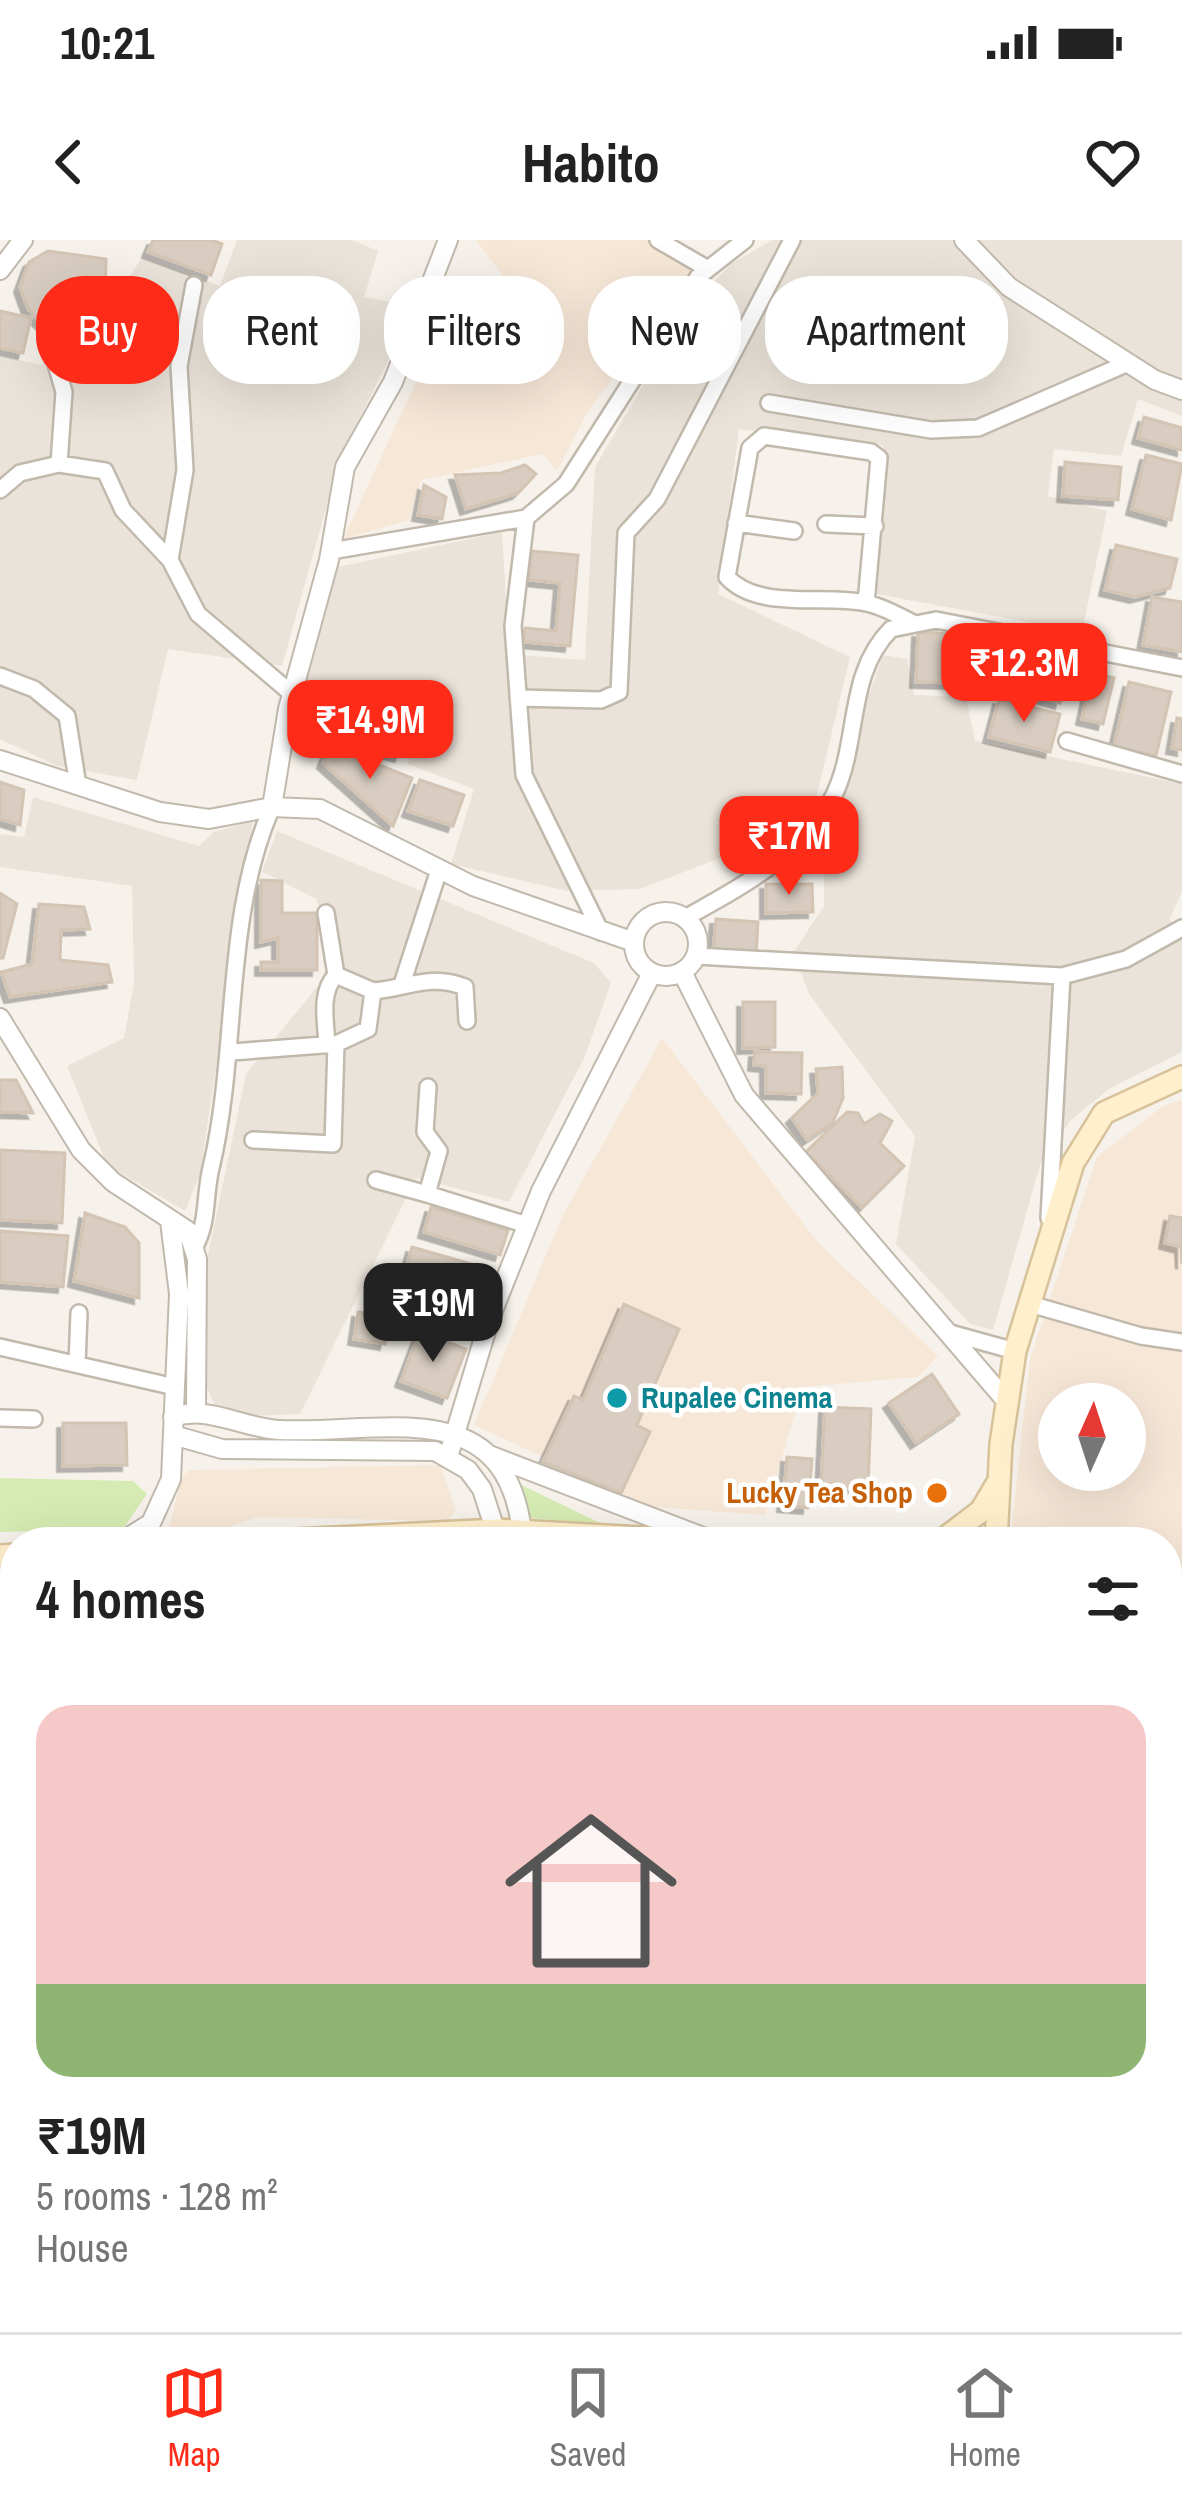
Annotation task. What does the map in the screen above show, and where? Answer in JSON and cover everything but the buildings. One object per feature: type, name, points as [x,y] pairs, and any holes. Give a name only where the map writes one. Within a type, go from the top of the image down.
[{"type":"main road","points":[[996,1527],[1015,1351],[1073,1163],[1104,1113],[1182,1077]]},
{"type":"main road","points":[[960,1527],[981,1511],[998,1481]]},
{"type":"street","points":[[194,1248],[206,1216],[232,1052],[241,932],[257,840],[272,807],[292,694],[331,551],[346,467],[393,382],[448,240]]},
{"type":"street","points":[[658,240],[708,269]]},
{"type":"street","points":[[331,551],[526,518],[566,484],[698,277],[745,240]]},
{"type":"street","points":[[518,698],[601,700],[619,692],[626,533],[657,500],[792,240]]},
{"type":"street","points":[[964,240],[1009,286],[1128,363],[1182,390]]},
{"type":"street","points":[[0,270],[12,247]]},
{"type":"street","points":[[170,560],[184,470],[179,366],[194,285]]},
{"type":"street","points":[[769,403],[931,430],[978,428],[1128,363]]},
{"type":"street","points":[[59,464],[62,384]]},
{"type":"street","points":[[866,603],[878,458],[871,452],[764,436],[750,448],[728,577],[738,589],[866,603],[911,622]]},
{"type":"street","points":[[0,490],[20,473],[59,464],[105,471],[123,510],[170,560],[199,614],[292,694]]},
{"type":"street","points":[[526,518],[513,626],[524,775],[601,932]]},
{"type":"street","points":[[736,524],[794,531]]},
{"type":"street","points":[[826,524],[875,526]]},
{"type":"street","points":[[685,918],[697,936],[696,956],[682,972],[652,973],[637,958],[638,928],[654,914],[685,918],[788,854],[834,794],[866,662],[891,629],[936,620],[1182,668]]},
{"type":"street","points":[[0,676],[34,689],[67,716],[78,786]]},
{"type":"street","points":[[1067,741],[1182,773]]},
{"type":"street","points":[[0,760],[160,812],[209,819],[272,807],[320,809],[439,870],[634,942]]},
{"type":"street","points":[[403,981],[439,870]]},
{"type":"street","points":[[326,913],[336,976]]},
{"type":"street","points":[[696,956],[1062,976],[1126,959],[1182,928]]},
{"type":"street","points":[[682,972],[744,1095],[1008,1403]]},
{"type":"street","points":[[448,1457],[490,1318],[527,1226],[652,973]]},
{"type":"street","points":[[336,976],[373,991],[403,981],[466,987],[467,1021]]},
{"type":"street","points":[[253,1140],[333,1144],[331,1045],[325,1007],[329,982],[336,976]]},
{"type":"street","points":[[1045,1255],[1062,976]]},
{"type":"street","points":[[232,1052],[331,1045],[368,1029],[373,991]]},
{"type":"street","points":[[0,1018],[81,1150],[113,1182],[188,1231],[194,1248],[199,1323],[196,1409]]},
{"type":"street","points":[[427,1194],[439,1151],[425,1132],[428,1087]]},
{"type":"street","points":[[376,1180],[527,1226]]},
{"type":"street","points":[[145,1527],[164,1502],[173,1426],[179,1294],[170,1221]]},
{"type":"street","points":[[1030,1304],[1141,1336],[1182,1342]]},
{"type":"street","points":[[77,1364],[80,1312]]},
{"type":"street","points":[[950,1333],[1015,1351]]},
{"type":"street","points":[[0,1347],[175,1387]]},
{"type":"street","points":[[196,1409],[264,1429],[422,1426],[456,1432],[489,1455],[677,1527]]},
{"type":"street","points":[[173,1426],[196,1409]]},
{"type":"street","points":[[0,1418],[34,1419]]},
{"type":"street","points":[[173,1426],[222,1449],[415,1449],[448,1457],[482,1489],[495,1527]]},
{"type":"street","points":[[489,1455],[514,1494],[520,1527]]},
{"type":"shaded area","points":[[237,240],[352,240],[378,251],[364,297],[384,301],[384,369],[340,458],[282,666],[168,649],[137,780],[57,766],[0,739],[0,356],[36,364],[36,384],[179,384],[179,276],[129,276],[142,258],[203,280],[203,384],[360,384],[360,276],[224,276]]},
{"type":"shaded area","points":[[476,240],[677,240],[703,258],[689,276],[588,276],[588,384],[608,384],[588,411],[557,471],[542,454],[421,480],[409,520],[343,539],[415,384],[564,384],[564,276],[503,276]]},
{"type":"shaded area","points":[[772,240],[1182,240],[1182,416],[1138,399],[1121,456],[1054,449],[1048,496],[1107,511],[1082,632],[871,593],[883,445],[739,429],[718,594],[850,657],[813,811],[748,847],[640,889],[567,891],[451,864],[474,789],[408,764],[420,707],[350,692],[297,712],[338,567],[502,532],[509,654],[585,660],[595,467],[644,384],[741,384],[741,276],[720,276]]},
{"type":"shaded area","points":[[883,655],[907,659],[914,695],[966,697],[975,741],[1182,784],[1182,892],[1169,920],[1182,926],[1182,1052],[1109,1089],[1071,1120],[1040,1165],[993,1330],[970,1324],[896,1244],[915,1136],[809,994],[793,953],[824,906],[824,871],[798,854],[841,774]]},
{"type":"shaded area","points":[[33,797],[199,846],[214,832],[253,821],[200,1174],[185,1211],[107,1165],[67,1066],[124,1038],[134,983],[132,886],[0,867],[0,834],[24,837]]},
{"type":"shaded area","points":[[277,831],[594,963],[611,983],[585,1056],[509,1202],[416,1178],[300,1414],[221,1417],[188,1350],[246,1074],[330,971],[317,899],[262,872]]},
{"type":"shaded area","points":[[662,1038],[819,1244],[938,1356],[918,1377],[803,1387],[765,1515],[652,1507],[474,1425],[562,1217]]},
{"type":"shaded area","points":[[1182,1100],[1182,1527],[1012,1527],[1030,1359],[1097,1157],[1163,1106]]},
{"type":"shaded area","points":[[440,1465],[456,1510],[447,1521],[258,1517],[228,1527],[169,1527],[182,1477],[189,1470]]},
{"type":"green space","points":[[0,1478],[133,1481],[147,1494],[124,1527],[0,1527]]},
{"type":"green space","points":[[509,1479],[602,1524],[527,1518]]},
{"type":"place","name":"Rupalee Cinema","points":[[617,1398]]},
{"type":"place","name":"Lucky Tea Shop","points":[[937,1493]]}]
